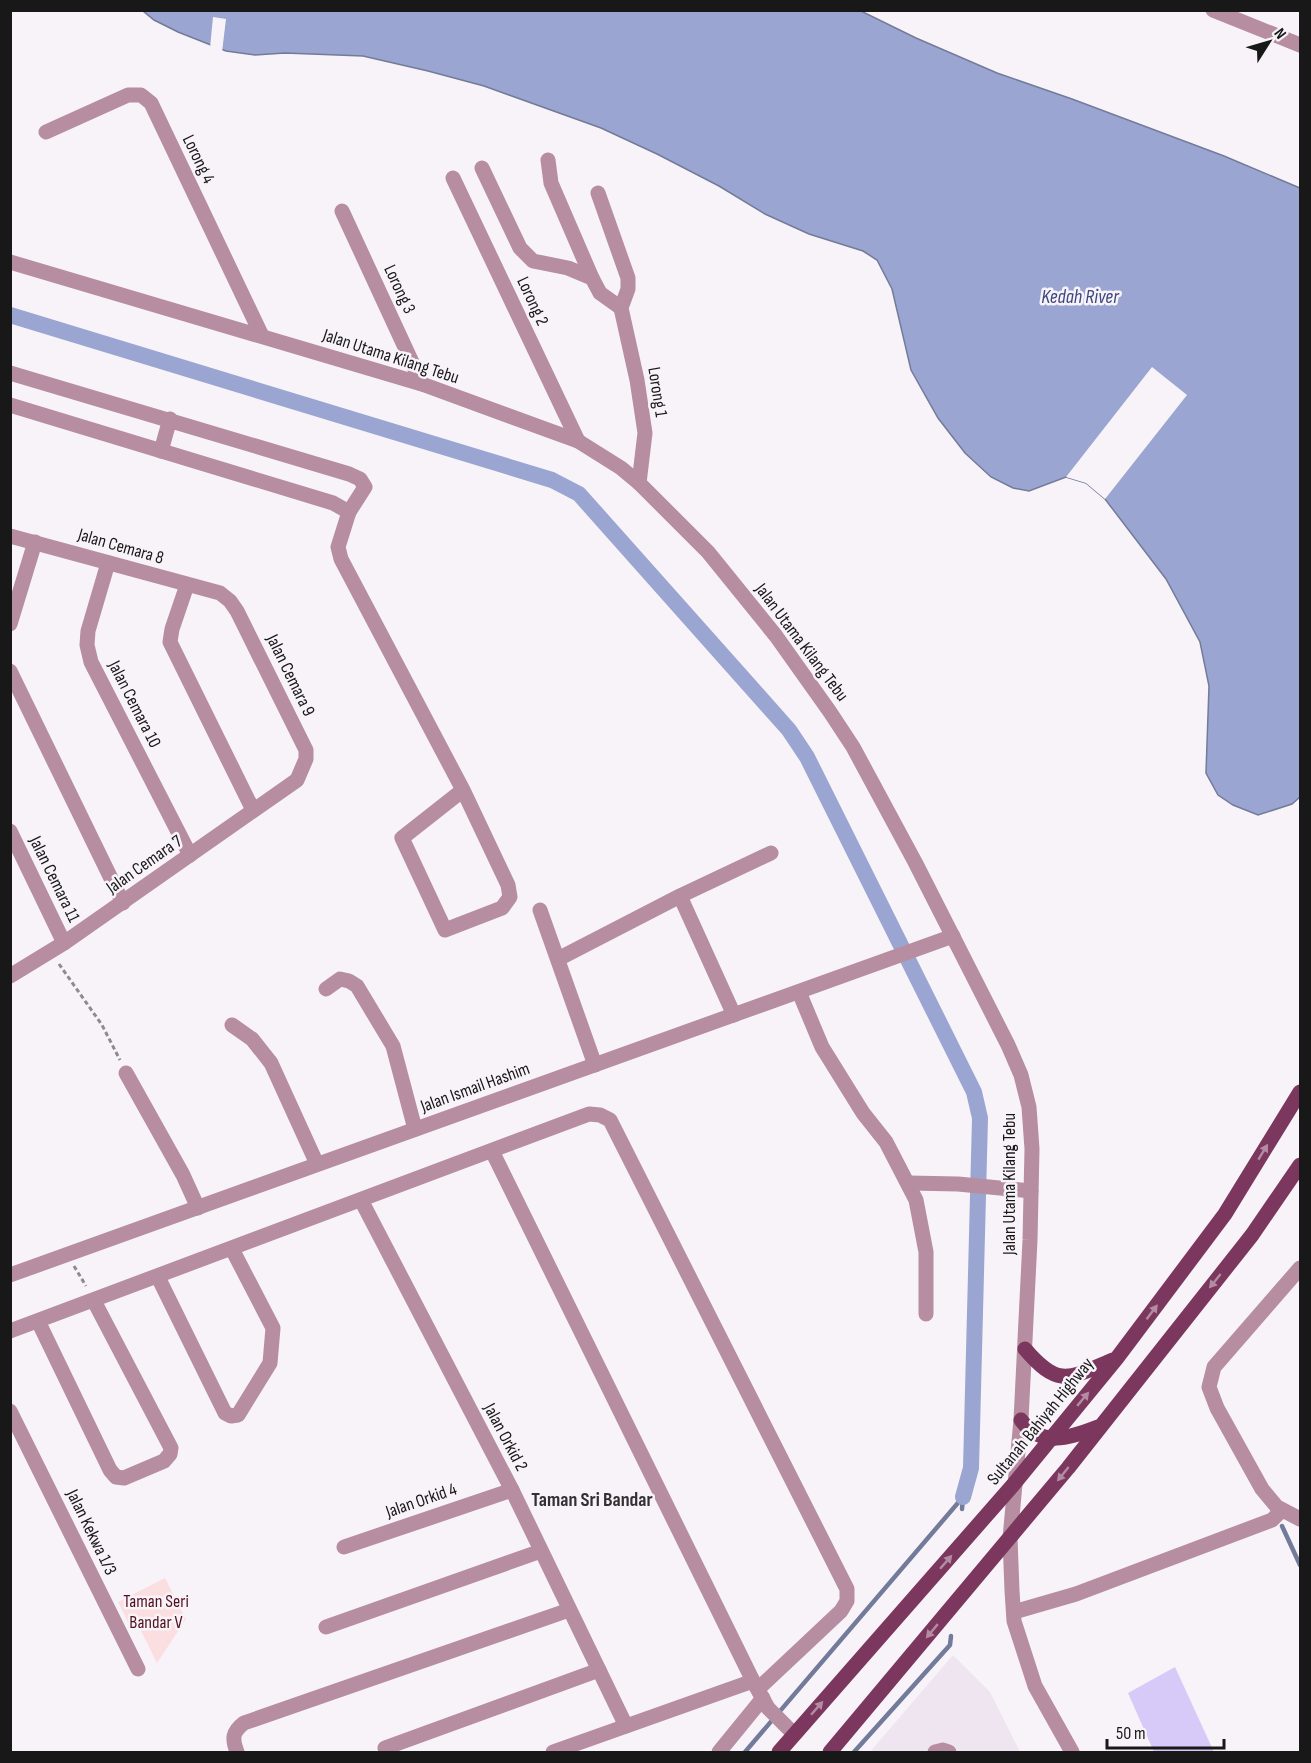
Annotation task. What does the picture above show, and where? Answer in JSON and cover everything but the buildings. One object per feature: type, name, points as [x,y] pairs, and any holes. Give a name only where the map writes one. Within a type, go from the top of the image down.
[{"type":"main road","name":"Sultanah Bahiyah Highway","points":[[779,1752],[789,1729],[1014,1485],[1117,1358],[1225,1214],[1300,1092]]},
{"type":"main road","points":[[830,1752],[1068,1468],[1098,1427],[1252,1235],[1300,1165]]},
{"type":"main road","points":[[1024,1349],[1039,1366],[1053,1374],[1068,1377],[1084,1374],[1117,1358]]},
{"type":"main road","points":[[1021,1420],[1032,1432],[1049,1439],[1069,1437],[1098,1427]]},
{"type":"street","points":[[1213,10],[1300,45]]},
{"type":"street","name":"Lorong 4","points":[[46,132],[128,95],[141,95],[151,103],[262,336]]},
{"type":"street","points":[[548,160],[551,183],[592,278],[600,292],[621,308]]},
{"type":"street","points":[[482,168],[525,255],[532,261],[568,268],[592,278]]},
{"type":"street","name":"Lorong 2","points":[[453,178],[578,441]]},
{"type":"street","name":"Lorong 1","points":[[598,193],[628,278],[628,289],[621,308],[637,380],[645,433],[639,483]]},
{"type":"street","name":"Lorong 3","points":[[342,211],[422,384]]},
{"type":"street","name":"Jalan Utama Kilang Tebu","points":[[10,262],[422,384],[578,441],[612,461],[639,483],[708,552],[776,636],[854,747],[953,936],[1021,1075],[1029,1107],[1032,1149],[1021,1420],[1010,1538],[1014,1612],[1022,1649],[1035,1686],[1072,1752]]},
{"type":"street","points":[[10,373],[170,419],[360,479],[365,487],[349,512],[338,547],[341,559],[463,790],[508,885],[510,897],[502,908],[445,930],[402,838],[463,790]]},
{"type":"street","points":[[10,405],[333,503],[349,512]]},
{"type":"street","points":[[162,451],[170,419]]},
{"type":"street","name":"Jalan Cemara 8","points":[[10,536],[220,593]]},
{"type":"street","points":[[10,624],[35,542]]},
{"type":"street","name":"Jalan Cemara 10","points":[[108,563],[88,631],[87,645],[91,662],[190,855]]},
{"type":"street","points":[[187,585],[170,642],[253,810]]},
{"type":"street","name":"Jalan Cemara 9","points":[[220,593],[237,611],[306,750],[306,759],[297,780]]},
{"type":"street","points":[[10,671],[123,903]]},
{"type":"street","name":"Jalan Cemara 7","points":[[10,976],[64,944],[297,780]]},
{"type":"street","name":"Jalan Cemara 11","points":[[10,831],[64,944]]},
{"type":"street","points":[[558,959],[680,896],[771,853]]},
{"type":"street","points":[[680,896],[734,1015]]},
{"type":"street","points":[[540,910],[595,1065]]},
{"type":"street","name":"Jalan Ismail Hashim","points":[[10,1275],[953,936]]},
{"type":"street","points":[[326,988],[340,980],[349,981],[364,994],[393,1046],[415,1129]]},
{"type":"street","points":[[799,992],[822,1047],[863,1113],[886,1142],[916,1200],[926,1251],[926,1314]]},
{"type":"street","points":[[232,1025],[252,1039],[271,1063],[318,1164]]},
{"type":"street","points":[[126,1073],[183,1175],[198,1208]]},
{"type":"street","points":[[10,1331],[589,1114],[600,1115],[610,1120],[847,1589],[847,1601],[841,1611],[760,1694],[719,1752]]},
{"type":"street","points":[[492,1151],[760,1694],[789,1729]]},
{"type":"street","points":[[909,1183],[958,1184],[1031,1191]]},
{"type":"street","name":"Jalan Orkid 2","points":[[361,1200],[512,1490],[626,1726]]},
{"type":"street","points":[[158,1277],[225,1413],[231,1416],[238,1414],[243,1410],[270,1363],[273,1328],[232,1249]]},
{"type":"street","points":[[1300,1268],[1214,1367],[1209,1387],[1217,1408],[1262,1490],[1282,1510],[1300,1519]]},
{"type":"street","points":[[38,1322],[110,1470],[116,1476],[124,1478],[164,1461],[168,1458],[171,1448],[94,1301]]},
{"type":"street","name":"Jalan Kekwa 1/3","points":[[10,1411],[138,1669]]},
{"type":"street","name":"Jalan Orkid 4","points":[[344,1547],[512,1490]]},
{"type":"street","points":[[1014,1612],[1076,1594],[1272,1520],[1282,1510]]},
{"type":"street","points":[[326,1627],[541,1551]]},
{"type":"street","points":[[237,1752],[232,1740],[235,1730],[244,1723],[570,1610]]},
{"type":"street","points":[[385,1748],[599,1670]]},
{"type":"street","points":[[553,1752],[626,1726],[760,1694]]},
{"type":"street","points":[[935,1752],[943,1750],[949,1752]]},
{"type":"path","points":[[64,944],[57,962],[102,1025],[126,1073]]},
{"type":"path","points":[[68,1254],[94,1301]]},
{"type":"shaded area","points":[[953,1655],[990,1692],[1020,1752],[870,1752]]},
{"type":"green space","name":"Taman Seri Bandar V","points":[[165,1578],[186,1619],[157,1663],[139,1627],[132,1630],[118,1602]]},
{"type":"water","name":"Kedah River","points":[[143,11],[861,11],[997,73],[1224,156],[1300,188],[1300,797],[1292,804],[1258,815],[1233,805],[1218,795],[1206,773],[1209,686],[1200,642],[1166,579],[1105,499],[1086,483],[1066,477],[1029,491],[1013,488],[991,477],[965,453],[938,418],[911,370],[892,289],[877,260],[863,251],[809,234],[765,214],[719,186],[601,128],[484,86],[363,56],[285,53],[255,55],[226,51],[178,32],[154,20]]},
{"type":"pier","points":[[213,17],[226,19],[222,52],[210,48]]},
{"type":"pier","points":[[1152,367],[1187,395],[1105,499],[1086,483],[1066,477]]},
{"type":"waterway","points":[[10,315],[552,480],[579,494],[789,730],[807,757],[974,1092],[980,1118],[971,1468],[963,1497]]},
{"type":"waterway","points":[[962,1509],[963,1497]]},
{"type":"waterway","points":[[745,1752],[963,1497]]},
{"type":"waterway","points":[[1282,1526],[1300,1565]]},
{"type":"waterway","points":[[854,1752],[950,1645],[951,1636]]},
{"type":"district","name":"Taman Sri Bandar","points":[[592,1499]]}]
